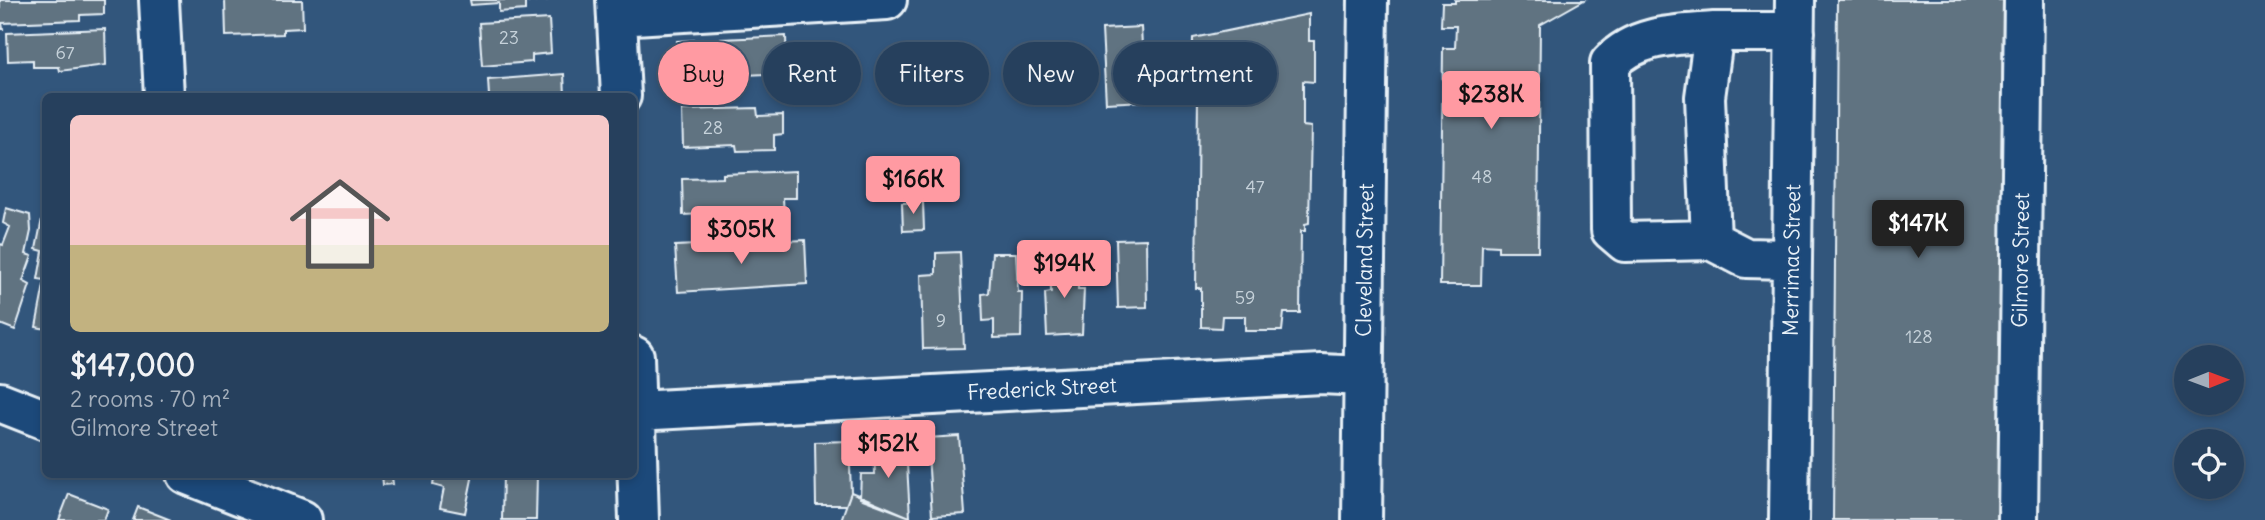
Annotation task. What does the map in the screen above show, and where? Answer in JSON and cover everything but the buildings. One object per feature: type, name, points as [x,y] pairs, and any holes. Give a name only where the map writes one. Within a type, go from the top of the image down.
[{"type":"street","points":[[159,0],[164,93]]},
{"type":"street","points":[[621,93],[616,8],[887,0]]},
{"type":"street","name":"Cleveland Street","points":[[1362,520],[1368,0]]},
{"type":"street","name":"Gilmore Street","points":[[2018,520],[2024,0]]},
{"type":"street","points":[[1792,258],[1746,258],[1711,240],[1625,242],[1611,230],[1610,64],[1619,53],[1657,36],[1714,32],[1795,16]]},
{"type":"street","name":"Merrimac Street","points":[[1789,520],[1795,16]]},
{"type":"street","points":[[1711,240],[1706,97],[1714,32]]},
{"type":"street","name":"Frederick Street","points":[[637,411],[1321,374],[1363,376]]},
{"type":"street","points":[[0,402],[42,418]]},
{"type":"street","points":[[637,447],[639,520]]},
{"type":"street","points":[[196,478],[302,520]]}]
